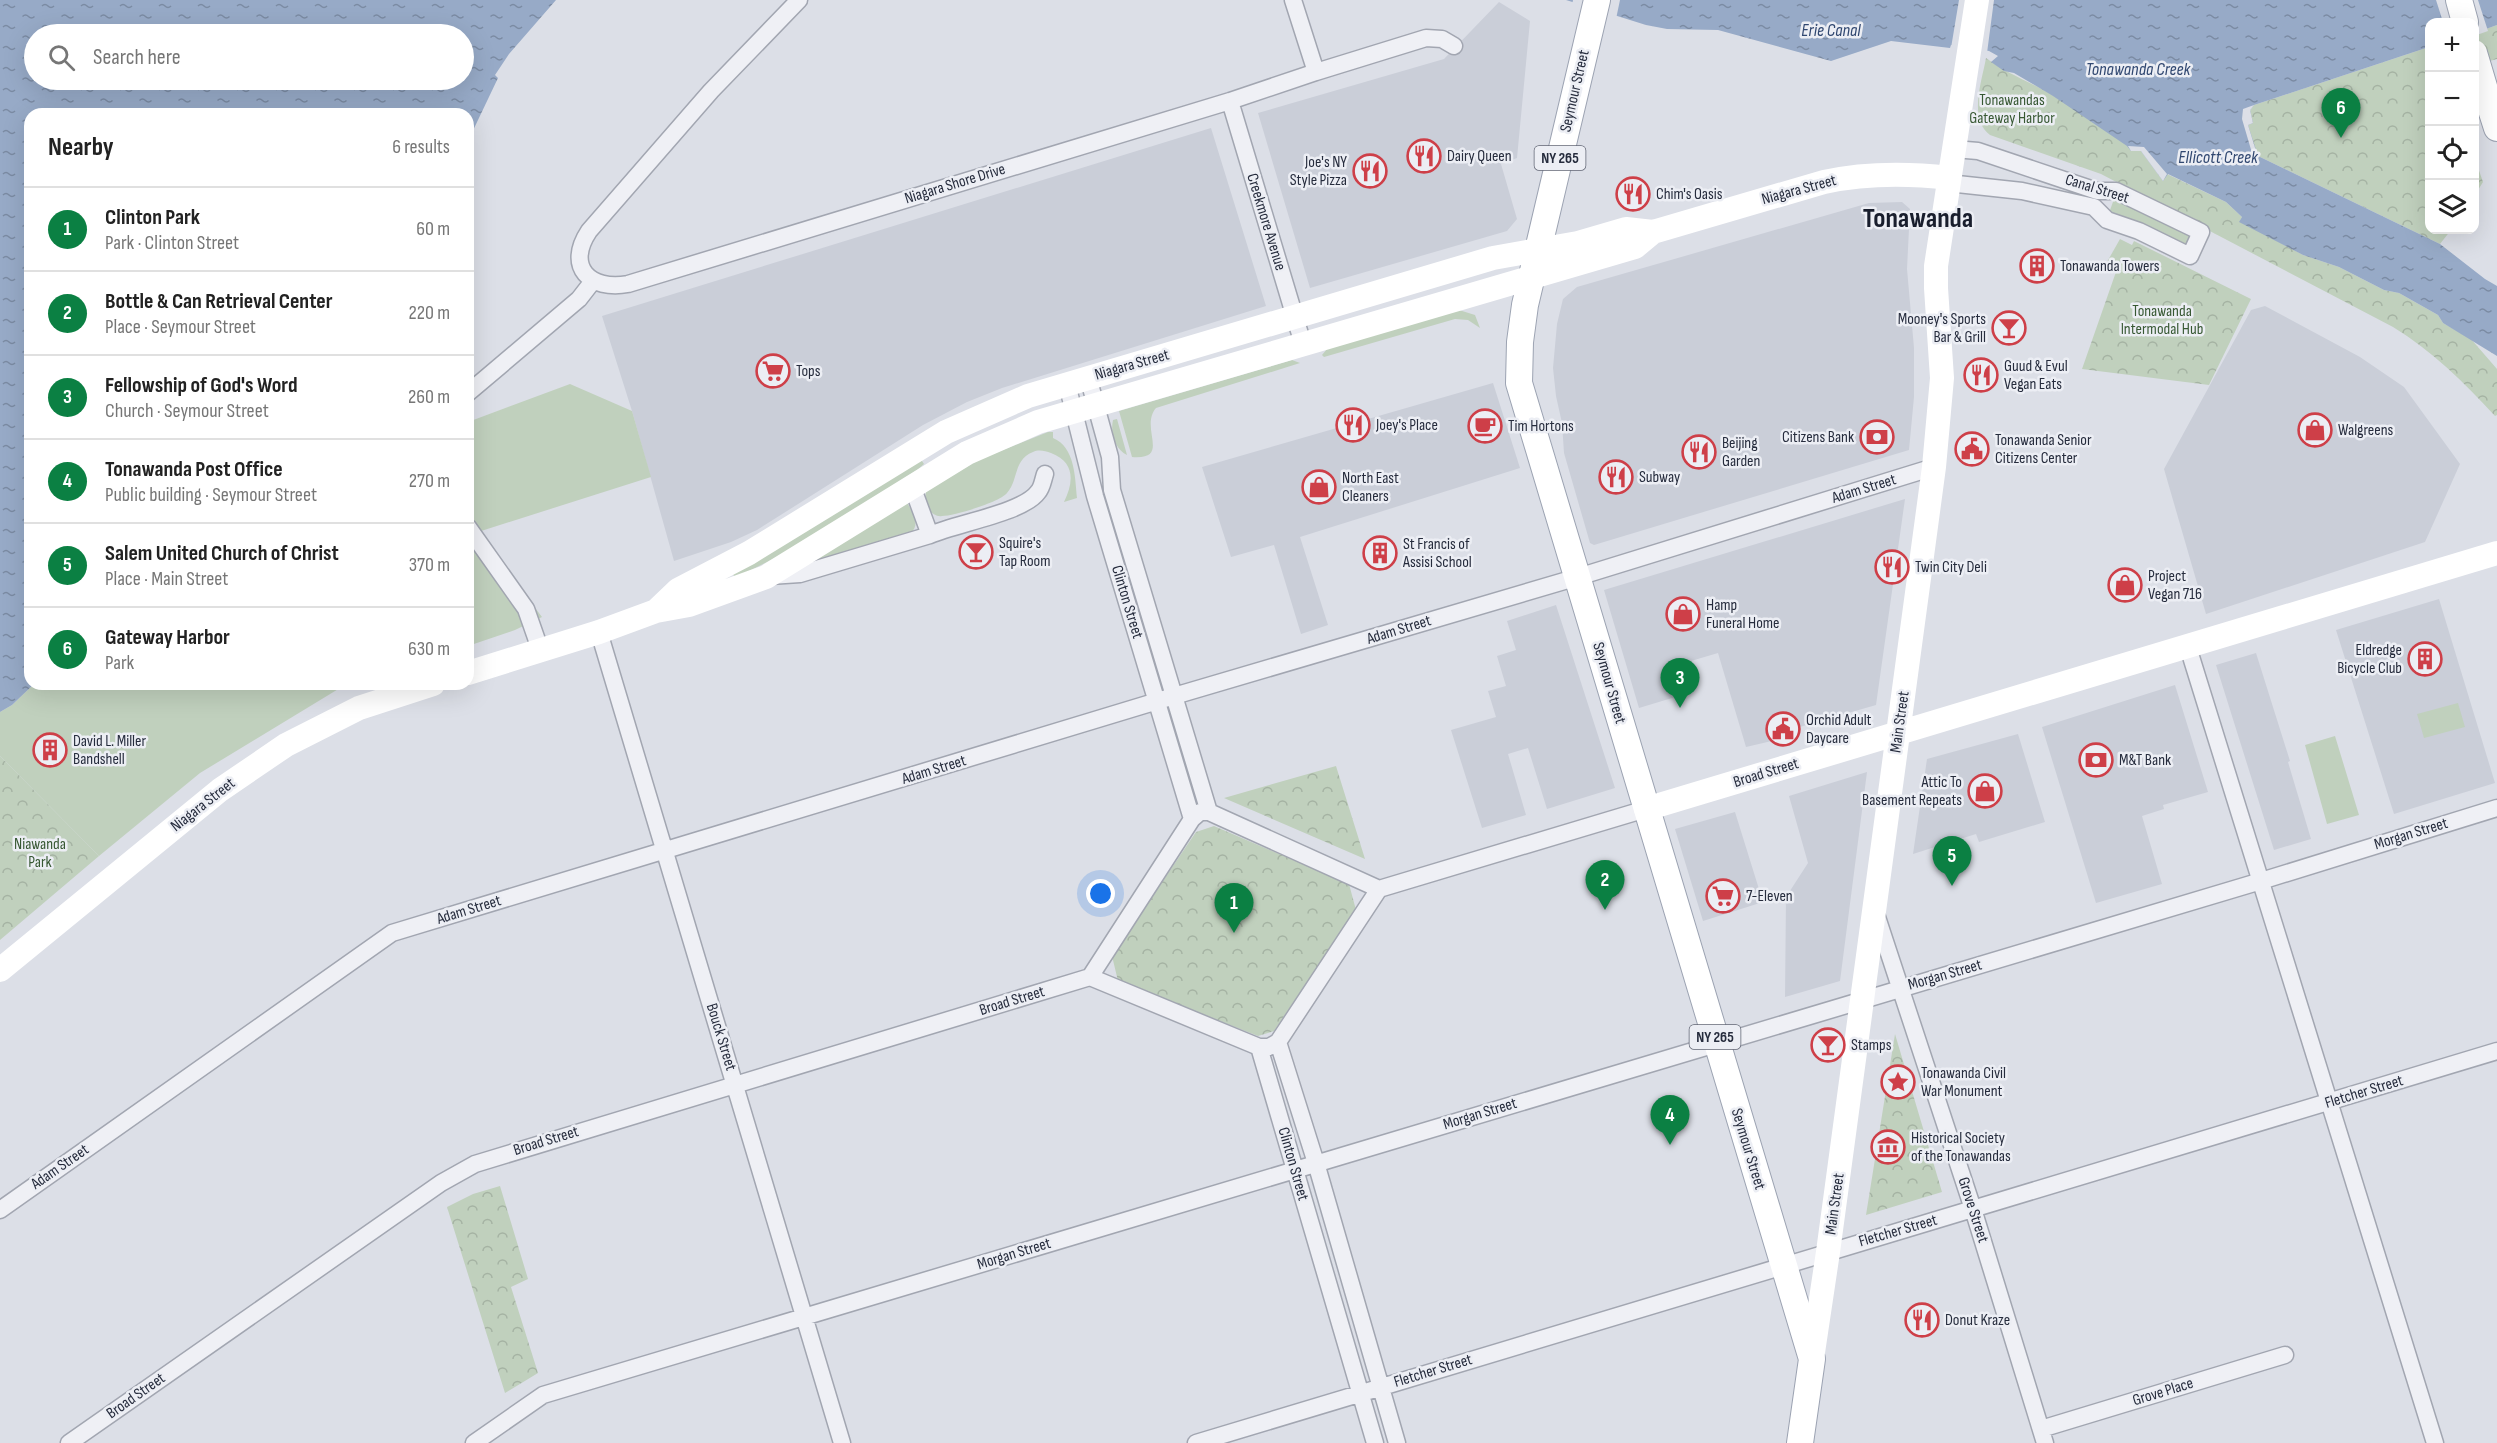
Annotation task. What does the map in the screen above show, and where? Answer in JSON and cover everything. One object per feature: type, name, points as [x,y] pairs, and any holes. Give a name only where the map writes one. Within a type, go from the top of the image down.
[{"type":"main road","name":"Seymour Street","points":[[1597,0],[1531,278],[1520,342],[1519,383],[1812,1359]]},
{"type":"main road","name":"Main Street","points":[[1800,1443],[1863,1000],[1934,467],[1941,378],[1940,333],[1935,288],[1939,244],[1977,0]]},
{"type":"main road","points":[[2459,0],[2464,18]]},
{"type":"main road","points":[[2479,67],[2497,128]]},
{"type":"main road","name":"Niagara Street","points":[[656,611],[678,590],[749,553],[946,432],[1008,404],[1078,380],[1493,258],[1578,243],[1626,229],[1653,232],[1843,178],[1908,174],[1948,180]]},
{"type":"main road","name":"Niagara Street","points":[[474,671],[599,632],[656,611],[689,605],[766,577],[967,453],[1038,422],[1635,247],[1653,232]]},
{"type":"main road","name":"Broad Street","points":[[1646,809],[2497,553]]},
{"type":"main road","name":"Niagara Street","points":[[0,970],[220,790],[286,745],[359,708],[414,690]]},
{"type":"street","points":[[474,388],[579,300],[593,281],[581,264],[580,252],[582,241],[589,231],[711,91],[799,0]]},
{"type":"street","points":[[1293,0],[1316,72]]},
{"type":"street","name":"Niagara Shore Drive","points":[[593,281],[612,287],[628,284],[1426,38],[1442,39],[1454,46]]},
{"type":"street","points":[[2479,72],[2497,67]]},
{"type":"street","name":"Creekmore Avenue","points":[[1230,100],[1303,344]]},
{"type":"street","name":"Canal Street","points":[[1948,180],[2096,199],[2116,191],[2201,232],[2190,256],[2139,231],[2107,220],[2096,199],[1978,152],[1954,149]]},
{"type":"street","name":"Clinton Street","points":[[1078,380],[1086,409],[1095,496],[1192,819]]},
{"type":"street","name":"Clinton Street","points":[[1078,380],[1086,409],[1110,457],[1112,490],[1209,812]]},
{"type":"street","name":"Adam Street","points":[[0,1210],[392,933],[1174,696],[1578,577],[1934,467]]},
{"type":"street","name":"Niagara Street","points":[[766,577],[800,574],[1023,505],[1039,491],[1045,474]]},
{"type":"street","points":[[912,486],[930,535]]},
{"type":"street","points":[[474,535],[526,609],[540,649]]},
{"type":"street","name":"Bouck Street","points":[[599,632],[842,1443]]},
{"type":"street","points":[[2188,647],[2435,1443]]},
{"type":"street","name":"Morgan Street","points":[[474,1443],[543,1395],[2261,881],[2497,808]]},
{"type":"street","name":"Broad Street","points":[[1379,889],[1646,809]]},
{"type":"street","points":[[1200,812],[1209,812],[1379,889],[1278,1042],[1269,1047],[1259,1047],[1090,977],[1192,819],[1200,812]]},
{"type":"street","name":"Grove Street","points":[[1875,910],[1973,1209],[2043,1436]]},
{"type":"street","name":"Broad Street","points":[[69,1443],[441,1183],[474,1164],[1090,977]]},
{"type":"street","name":"Clinton Street","points":[[1278,1042],[1349,1274],[1397,1443]]},
{"type":"street","name":"Clinton Street","points":[[1259,1047],[1374,1443]]},
{"type":"street","name":"Fletcher Street","points":[[1196,1443],[2497,1051]]},
{"type":"street","points":[[1327,1281],[1349,1274]]},
{"type":"street","name":"Grove Place","points":[[2043,1436],[2285,1355]]},
{"type":"shaded area","points":[[1499,2],[1530,21],[1517,158],[1501,164],[1517,219],[1507,231],[1310,288],[1258,113],[1444,59]]},
{"type":"shaded area","points":[[1211,128],[1266,306],[1002,388],[967,402],[923,425],[757,530],[731,542],[674,561],[632,411],[602,316]]},
{"type":"shaded area","points":[[1902,202],[1910,209],[1907,269],[1914,348],[1914,397],[1909,450],[1594,545],[1590,543],[1564,453],[1562,423],[1556,396],[1553,368],[1557,324],[1563,299],[1577,287],[1869,203]]},
{"type":"shaded area","points":[[2265,306],[2360,357],[2404,387],[2460,464],[2425,542],[2206,614],[2164,469],[2251,310]]},
{"type":"shaded area","points":[[1493,383],[1520,468],[1300,537],[1328,625],[1301,634],[1274,545],[1231,557],[1202,467]]},
{"type":"shaded area","points":[[1905,499],[1876,705],[1775,734],[1776,740],[1746,747],[1718,653],[1674,666],[1682,695],[1639,708],[1604,590]]},
{"type":"shaded area","points":[[2439,599],[2495,783],[2394,814],[2336,630]]},
{"type":"shaded area","points":[[1556,605],[1615,788],[1547,809],[1528,748],[1508,754],[1526,815],[1482,828],[1451,730],[1496,717],[1488,691],[1506,686],[1497,656],[1516,650],[1507,621]]},
{"type":"shaded area","points":[[2256,653],[2290,761],[2288,762],[2311,839],[2274,850],[2216,665]]},
{"type":"shaded area","points":[[2175,685],[2208,792],[2163,805],[2164,809],[2142,816],[2162,884],[2096,903],[2042,727]]},
{"type":"shaded area","points":[[2018,734],[2045,822],[1979,842],[1976,834],[1913,854],[1927,759]]},
{"type":"shaded area","points":[[1867,772],[1840,981],[1785,997],[1786,897],[1808,863],[1789,796]]},
{"type":"shaded area","points":[[1735,812],[1763,902],[1703,921],[1675,829]]},
{"type":"green space","points":[[2497,25],[2497,59],[2479,64],[2479,32]]},
{"type":"green space","points":[[2425,48],[2425,234],[2448,234],[2440,244],[2258,156],[2248,124],[2248,117],[2254,105]]},
{"type":"green space","name":"Tonawandas Gateway Harbor","points":[[1986,58],[2054,96],[2128,146],[2131,151],[2141,151],[2163,181],[2167,174],[2226,202],[2242,217],[2240,221],[2303,255],[2339,267],[2384,290],[2399,293],[2438,315],[2443,323],[2471,339],[2497,369],[2497,415],[2495,416],[2434,357],[2393,327],[2101,174],[1990,135],[1983,128],[1978,110]]},
{"type":"green space","points":[[2479,170],[2483,182],[2479,188]]},
{"type":"green space","points":[[2114,199],[2192,231],[2189,249],[2109,213]]},
{"type":"green space","name":"Tonawanda Intermodal Hub","points":[[2120,239],[2132,245],[2134,241],[2251,299],[2209,385],[2082,369],[2117,269],[2107,262]]},
{"type":"green space","points":[[1459,310],[1475,315],[1480,328],[1468,320],[1455,319],[1324,357],[1322,355],[1327,349]]},
{"type":"green space","points":[[1292,360],[1300,363],[1156,408],[1151,425],[1153,448],[1144,457],[1132,457],[1119,411]]},
{"type":"green space","points":[[570,384],[632,411],[651,477],[478,532],[542,617],[515,630],[474,644],[474,420]]},
{"type":"green space","points":[[1117,419],[1127,455],[1119,449],[1113,435],[1113,420]]},
{"type":"green space","points":[[1053,432],[1053,438],[1066,448],[1070,455],[1077,498],[1064,502],[1071,480],[1065,462],[1051,453],[1038,451],[1027,455],[1022,460],[1011,488],[1003,497],[976,508],[948,515],[938,516],[930,511],[925,501],[926,491],[980,459]]},
{"type":"green space","points":[[920,458],[924,464],[917,470],[797,547],[735,578],[733,574]]},
{"type":"green space","points":[[907,502],[915,522],[911,533],[807,565]]},
{"type":"green space","points":[[28,690],[337,690],[200,773],[99,856],[0,756],[0,712],[12,705]]},
{"type":"green space","points":[[2458,703],[2465,727],[2424,738],[2417,714]]},
{"type":"green space","points":[[2335,736],[2359,815],[2327,824],[2305,745]]},
{"type":"green space","name":"Niawanda Park","points":[[0,756],[99,856],[0,940]]},
{"type":"green space","points":[[1336,766],[1365,859],[1224,798]]},
{"type":"green space","points":[[1214,826],[1349,884],[1356,910],[1274,1031],[1258,1036],[1118,981],[1112,956],[1196,832]]},
{"type":"green space","points":[[1895,1034],[1942,1192],[1866,1215]]},
{"type":"green space","points":[[500,1186],[528,1279],[511,1287],[538,1373],[505,1393],[447,1207],[473,1194]]},
{"type":"water","points":[[0,0],[556,0],[509,54],[495,75],[498,78],[474,128],[474,108],[24,108],[24,690],[28,690],[12,705],[0,712]]},
{"type":"water","points":[[1566,0],[2497,0],[2497,25],[2479,32],[2479,18],[2425,18],[2425,48],[2254,105],[2250,110],[2253,123],[2248,125],[2258,156],[2440,244],[2497,286],[2497,356],[2443,323],[2438,315],[2399,293],[2384,290],[2339,267],[2303,255],[2239,222],[2242,217],[2226,202],[2168,174],[2163,181],[2141,151],[2131,151],[2053,96],[2014,73],[2004,71],[1991,62],[1998,56],[1989,51],[1951,45],[1950,48],[1891,41],[1831,61],[1718,30],[1667,29],[1646,25]]},
{"type":"pier","points":[[1573,0],[1620,0],[1616,19],[1572,5]]},
{"type":"pier","points":[[1959,0],[1994,0],[1987,53],[1951,48]]},
{"type":"pier","points":[[2436,0],[2478,0],[2488,31],[2479,34],[2479,18],[2442,18]]},
{"type":"pier","points":[[2254,105],[2250,110],[2253,123],[2248,125],[2256,151],[2252,153],[2242,119],[2243,109]]},
{"type":"pier","points":[[2128,146],[2144,147],[2167,174],[2163,181],[2141,151],[2131,151]]},
{"type":"place","name":"Gateway Harbor","points":[[2341,138]]},
{"type":"place","name":"Dairy Queen","points":[[1424,156]]},
{"type":"place","name":"Joe's NY Style Pizza","points":[[1370,171]]},
{"type":"place","name":"Chim's Oasis","points":[[1633,194]]},
{"type":"place","name":"Tonawanda Towers","points":[[2037,266]]},
{"type":"place","name":"Mooney's Sports Bar & Grill","points":[[2009,328]]},
{"type":"place","name":"Tops","points":[[773,371]]},
{"type":"place","name":"Guud & Evul Vegan Eats","points":[[1981,375]]},
{"type":"place","name":"Joey's Place","points":[[1353,425]]},
{"type":"place","name":"Tim Hortons","points":[[1485,426]]},
{"type":"place","name":"Walgreens","points":[[2315,430]]},
{"type":"place","name":"Citizens Bank","points":[[1877,437]]},
{"type":"place","name":"Tonawanda Senior Citizens Center","points":[[1972,449]]},
{"type":"place","name":"Beijing Garden","points":[[1699,452]]},
{"type":"place","name":"Subway","points":[[1616,477]]},
{"type":"place","name":"North East Cleaners","points":[[1319,487]]},
{"type":"place","name":"Squire's Tap Room","points":[[976,552]]},
{"type":"place","name":"St Francis of Assisi School","points":[[1380,553]]},
{"type":"place","name":"Twin City Deli","points":[[1892,567]]},
{"type":"place","name":"Project Vegan 716","points":[[2125,585]]},
{"type":"place","name":"Hamp Funeral Home","points":[[1683,614]]},
{"type":"place","name":"Eldredge Bicycle Club","points":[[2425,659]]},
{"type":"place","name":"Fellowship of God's Word","points":[[1680,708]]},
{"type":"place","name":"Orchid Adult Daycare","points":[[1783,729]]},
{"type":"place","name":"David L. Miller Bandshell","points":[[50,750]]},
{"type":"place","name":"M&T Bank","points":[[2096,760]]},
{"type":"place","name":"Attic To Basement Repeats","points":[[1985,791]]},
{"type":"place","name":"Salem United Church of Christ","points":[[1952,886]]},
{"type":"place","name":"7-Eleven","points":[[1723,896]]},
{"type":"place","name":"Bottle & Can Retrieval Center","points":[[1605,910]]},
{"type":"place","name":"Clinton Park","points":[[1234,933]]},
{"type":"place","name":"Stamps","points":[[1828,1045]]},
{"type":"place","name":"Tonawanda Civil War Monument","points":[[1898,1082]]},
{"type":"place","name":"Tonawanda Post Office","points":[[1670,1145]]},
{"type":"place","name":"Historical Society of the Tonawandas","points":[[1888,1147]]},
{"type":"place","name":"Donut Kraze","points":[[1922,1320]]},
{"type":"district","name":"Tonawanda","points":[[1918,218]]},
{"type":"water label","name":"Erie Canal","points":[[1831,30]]},
{"type":"water label","name":"Tonawanda Creek","points":[[2138,69]]},
{"type":"water label","name":"Ellicott Creek","points":[[2218,157]]}]
